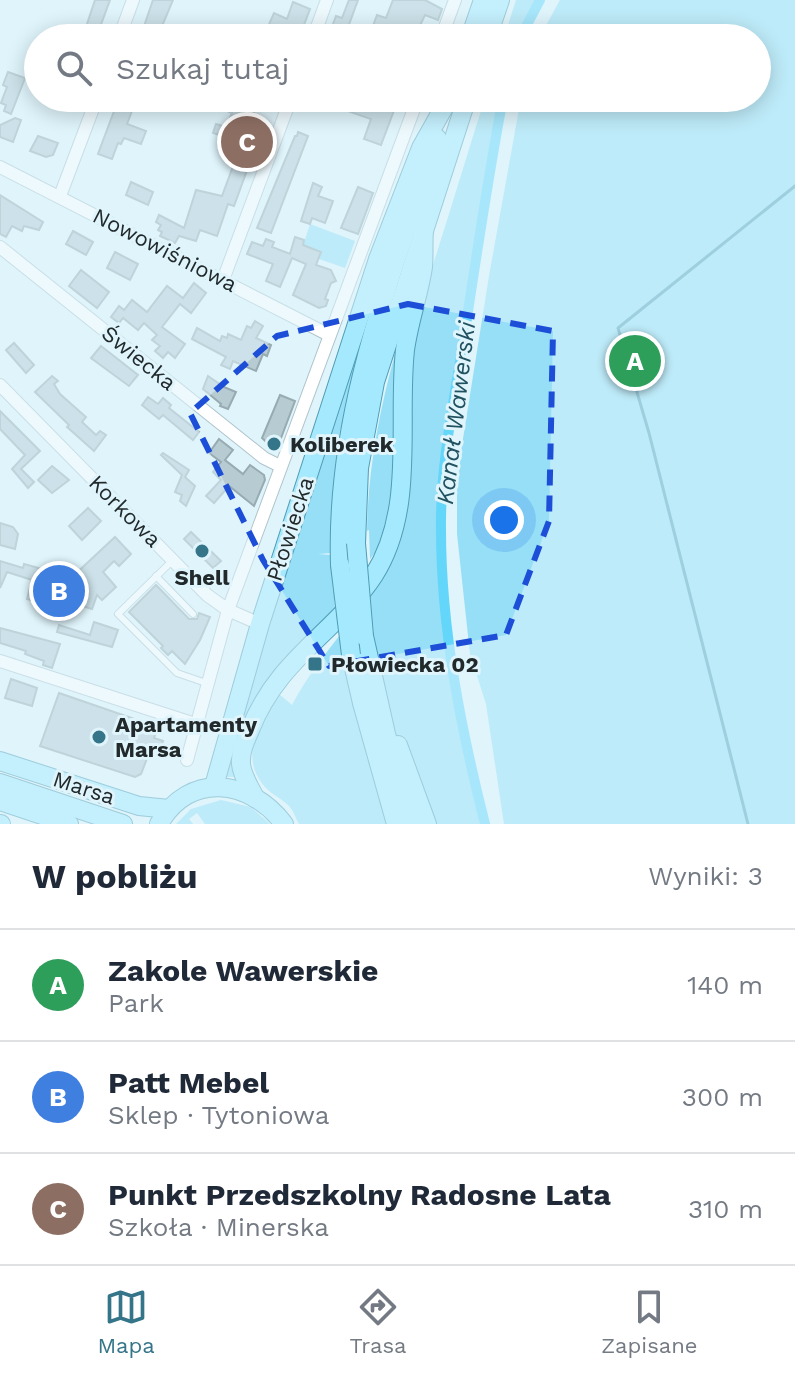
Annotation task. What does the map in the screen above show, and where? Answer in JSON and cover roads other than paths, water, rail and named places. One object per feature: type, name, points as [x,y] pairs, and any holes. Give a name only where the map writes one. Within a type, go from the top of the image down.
[{"type":"main road","points":[[475,24],[483,0]]},
{"type":"main road","points":[[492,24],[500,0]]},
{"type":"main road","name":"Płowiecka","points":[[214,786],[260,624],[386,236],[421,148],[441,112]]},
{"type":"main road","points":[[393,815],[351,655],[340,565],[341,487],[355,396],[375,324],[444,112]]},
{"type":"main road","points":[[412,824],[364,636],[357,581],[359,468],[369,407],[391,329],[462,112]]},
{"type":"main road","points":[[255,798],[244,776],[241,761],[245,741],[260,706],[292,661],[372,577],[395,524],[400,492],[402,383],[406,345],[423,266],[424,230]]},
{"type":"main road","points":[[381,711],[406,760],[427,824]]},
{"type":"main road","name":"Marsa","points":[[0,761],[164,816]]},
{"type":"main road","name":"Marsa","points":[[0,783],[123,824]]},
{"type":"main road","points":[[164,816],[190,793],[214,786],[255,798],[284,824]]},
{"type":"main road","name":"Marsa","points":[[0,801],[69,824]]},
{"type":"street","points":[[124,24],[133,0]]},
{"type":"street","points":[[318,24],[327,0]]},
{"type":"street","points":[[446,24],[455,0]]},
{"type":"street","points":[[60,196],[92,112]]},
{"type":"street","points":[[223,280],[286,112]]},
{"type":"street","name":"Płowiecka","points":[[187,760],[228,610],[413,112]]},
{"type":"street","name":"Nowowiśniowa","points":[[0,167],[329,335]]},
{"type":"street","name":"Świecka","points":[[0,247],[264,458],[280,466]]},
{"type":"street","name":"Korkowa","points":[[0,385],[207,595],[228,610],[260,624]]},
{"type":"street","points":[[0,661],[195,724]]},
{"type":"lane","points":[[173,560],[118,614],[177,673],[206,683]]},
{"type":"lane","points":[[156,576],[193,614]]},
{"type":"waterway","name":"Kanał Wawerski","points":[[527,24],[540,0]]},
{"type":"waterway","name":"Kanał Wawerski","points":[[485,824],[468,752],[449,641],[444,604],[441,506],[448,434],[501,112]]},
{"type":"waterway","points":[[748,824],[649,433],[618,328],[795,186]]},
{"type":"place","name":"Punkt Przedszkolny Radosne Lata","points":[[247,142]]},
{"type":"place","name":"Zakole Wawerskie","points":[[635,361]]},
{"type":"place","name":"Koliberek","points":[[274,444]]},
{"type":"place","name":"Shell","points":[[202,551]]},
{"type":"place","name":"Patt Mebel","points":[[59,591]]},
{"type":"place","name":"Płowiecka 02","points":[[315,664]]},
{"type":"place","name":"Apartamenty Marsa","points":[[99,737]]}]
